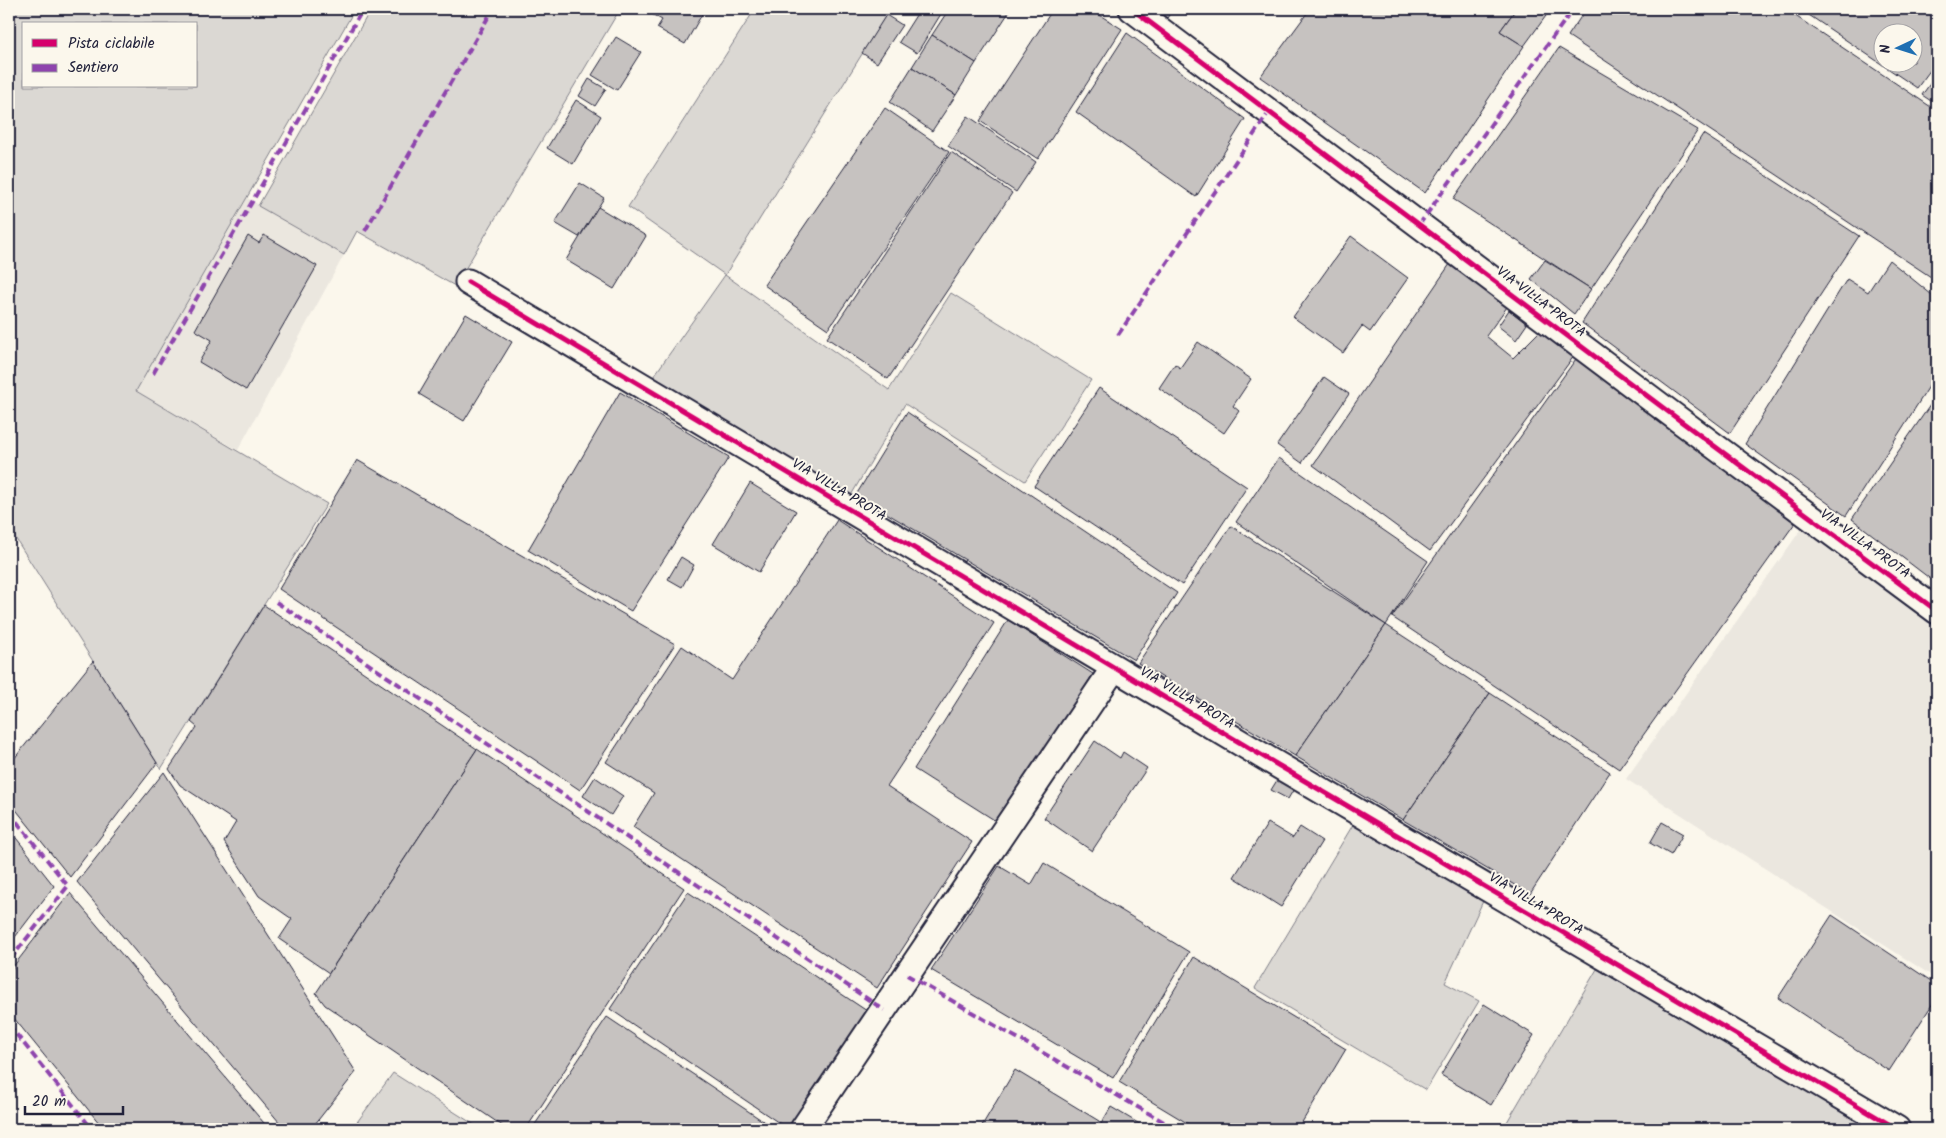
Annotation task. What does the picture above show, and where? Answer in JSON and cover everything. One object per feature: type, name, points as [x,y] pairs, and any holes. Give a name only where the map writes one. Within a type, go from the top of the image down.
[{"type":"street","name":"VIA VILLA PROTA","points":[[1132,9],[1937,611]]},
{"type":"street","name":"VIA VILLA PROTA","points":[[468,282],[1114,668],[1896,1129]]},
{"type":"street","points":[[803,1129],[1114,668]]},
{"type":"shaded area","points":[[9,9],[355,9],[136,391],[327,504],[161,769],[9,528]]},
{"type":"shaded area","points":[[371,9],[620,9],[455,286],[357,231],[344,255],[258,206]]},
{"type":"shaded area","points":[[755,9],[890,9],[725,275],[628,207]]},
{"type":"shaded area","points":[[247,198],[344,255],[238,450],[136,391]]},
{"type":"shaded area","points":[[725,275],[889,390],[951,293],[1091,380],[1025,481],[905,404],[850,497],[651,380]]},
{"type":"shaded area","points":[[1804,525],[1937,626],[1937,979],[1626,779]]},
{"type":"shaded area","points":[[1354,823],[1484,899],[1445,983],[1479,1001],[1426,1090],[1255,988]]},
{"type":"shaded area","points":[[1597,969],[1877,1129],[1521,1129],[1507,1122]]},
{"type":"shaded area","points":[[393,1073],[481,1129],[352,1129]]},
{"type":"building","points":[[643,9],[705,9],[685,44],[657,28],[662,20]]},
{"type":"building","points":[[920,9],[944,9],[917,53],[899,42]]},
{"type":"building","points":[[949,9],[1011,9],[976,63],[932,35]]},
{"type":"building","points":[[1053,9],[1090,9],[1122,29],[1038,159],[980,121]]},
{"type":"building","points":[[1155,9],[1173,9],[1167,18]]},
{"type":"building","points":[[1310,9],[1516,9],[1500,31],[1524,46],[1425,193],[1260,77]]},
{"type":"building","points":[[1516,9],[1551,9],[1524,46],[1500,31]]},
{"type":"building","points":[[1586,9],[1785,9],[1874,69],[1874,72],[1879,72],[1937,111],[1937,281],[1568,36]]},
{"type":"building","points":[[1800,9],[1937,9],[1937,61],[1917,88],[1893,72],[1924,72],[1924,22],[1874,22],[1874,59]]},
{"type":"building","points":[[886,15],[902,25],[877,63],[862,53]]},
{"type":"building","points":[[1127,33],[1245,119],[1196,197],[1076,112]]},
{"type":"building","points":[[932,35],[976,63],[956,95],[912,67]]},
{"type":"building","points":[[616,37],[641,52],[617,90],[592,75]]},
{"type":"building","points":[[1559,48],[1698,130],[1591,289],[1453,199]]},
{"type":"building","points":[[912,67],[956,95],[932,131],[890,102]]},
{"type":"building","points":[[1937,74],[1937,105],[1922,95]]},
{"type":"building","points":[[589,79],[606,89],[595,106],[579,96]]},
{"type":"building","points":[[576,100],[601,116],[573,164],[547,148]]},
{"type":"building","points":[[885,108],[949,152],[828,329],[764,285]]},
{"type":"building","points":[[968,116],[1036,162],[1016,192],[948,146]]},
{"type":"building","points":[[1703,134],[1859,236],[1730,433],[1582,323]]},
{"type":"building","points":[[951,152],[1012,193],[888,379],[827,338]]},
{"type":"building","points":[[580,183],[604,198],[579,237],[555,223]]},
{"type":"building","points":[[598,207],[646,236],[614,289],[566,260]]},
{"type":"building","points":[[264,235],[317,266],[246,390],[199,362],[212,340],[195,330],[248,236],[259,243]]},
{"type":"building","points":[[1351,236],[1408,278],[1370,332],[1362,326],[1343,353],[1293,317]]},
{"type":"building","points":[[1545,260],[1591,289],[1574,314],[1531,279]]},
{"type":"building","points":[[1889,260],[1937,299],[1937,374],[1846,516],[1745,444],[1847,279],[1868,292]]},
{"type":"building","points":[[1450,264],[1507,307],[1486,336],[1513,358],[1540,331],[1574,356],[1430,551],[1313,465]]},
{"type":"building","points":[[1509,310],[1527,324],[1516,340],[1498,326]]},
{"type":"building","points":[[466,314],[512,342],[464,421],[419,394]]},
{"type":"building","points":[[1198,342],[1251,379],[1233,406],[1239,411],[1224,433],[1159,388],[1175,364],[1180,368]]},
{"type":"building","points":[[1578,356],[1795,523],[1619,769],[1392,617]]},
{"type":"building","points":[[1324,377],[1349,394],[1302,463],[1277,445]]},
{"type":"building","points":[[1099,388],[1247,487],[1182,585],[1034,486]]},
{"type":"building","points":[[620,392],[729,457],[631,611],[528,550]]},
{"type":"building","points":[[1937,395],[1937,584],[1852,519]]},
{"type":"building","points":[[907,412],[1177,593],[1134,660],[856,495]]},
{"type":"building","points":[[1279,458],[1428,561],[1386,625],[1236,522]]},
{"type":"building","points":[[357,460],[675,644],[580,790],[279,589]]},
{"type":"building","points":[[750,483],[796,511],[759,572],[713,544]]},
{"type":"building","points":[[837,520],[994,623],[887,786],[972,842],[877,988],[633,827],[654,793],[606,762],[682,646],[732,680]]},
{"type":"building","points":[[1231,526],[1386,625],[1295,756],[1138,663]]},
{"type":"building","points":[[681,557],[694,565],[682,587],[668,579]]},
{"type":"building","points":[[264,605],[477,749],[329,973],[279,939],[292,919],[259,896],[224,842],[236,822],[180,785],[169,769],[197,727],[191,722]]},
{"type":"building","points":[[1008,620],[1093,674],[999,823],[914,769]]},
{"type":"building","points":[[1386,625],[1490,693],[1403,820],[1295,756]]},
{"type":"building","points":[[93,661],[157,763],[70,877],[9,801],[9,765]]},
{"type":"building","points":[[1490,693],[1610,772],[1530,894],[1403,820]]},
{"type":"building","points":[[1095,741],[1120,758],[1123,752],[1147,768],[1092,851],[1044,818]]},
{"type":"building","points":[[477,749],[684,888],[526,1129],[507,1129],[325,1005],[316,993]]},
{"type":"building","points":[[164,772],[356,1072],[311,1129],[285,1129],[77,882]]},
{"type":"building","points":[[595,777],[623,796],[611,815],[583,796]]},
{"type":"building","points":[[1279,777],[1295,787],[1288,799],[1271,790]]},
{"type":"building","points":[[1662,822],[1683,834],[1671,855],[1650,843]]},
{"type":"building","points":[[1268,823],[1293,838],[1300,827],[1322,841],[1281,907],[1234,877]]},
{"type":"building","points":[[9,829],[54,886],[9,945]]},
{"type":"building","points":[[1044,863],[1189,952],[1113,1078],[931,970],[999,866],[1031,885]]},
{"type":"building","points":[[688,892],[867,1011],[788,1129],[610,1009]]},
{"type":"building","points":[[70,893],[269,1129],[104,1129],[9,1012],[9,972]]},
{"type":"building","points":[[1832,915],[1937,985],[1937,997],[1889,1071],[1778,998]]},
{"type":"building","points":[[1194,957],[1346,1049],[1298,1129],[1197,1129],[1119,1082]]},
{"type":"building","points":[[1484,1004],[1534,1035],[1491,1105],[1441,1075]]},
{"type":"building","points":[[607,1017],[775,1129],[532,1129]]},
{"type":"building","points":[[1015,1070],[1099,1121],[1094,1129],[980,1129]]},
{"type":"building","points":[[1111,1107],[1148,1129],[1098,1129]]},
{"type":"marked path","points":[[153,374],[363,9]]},
{"type":"marked path","points":[[365,231],[493,9]]},
{"type":"marked path","points":[[1419,225],[1573,9]]},
{"type":"marked path","points":[[1118,335],[1269,112]]},
{"type":"marked path","points":[[276,602],[884,1010]]},
{"type":"marked path","points":[[9,812],[68,886],[9,961]]},
{"type":"marked path","points":[[907,975],[1176,1129]]},
{"type":"marked path","points":[[9,1025],[92,1129]]},
{"type":"cycle path","points":[[1132,9],[1937,611]]},
{"type":"cycle path","points":[[468,282],[1271,761],[1897,1129]]}]
